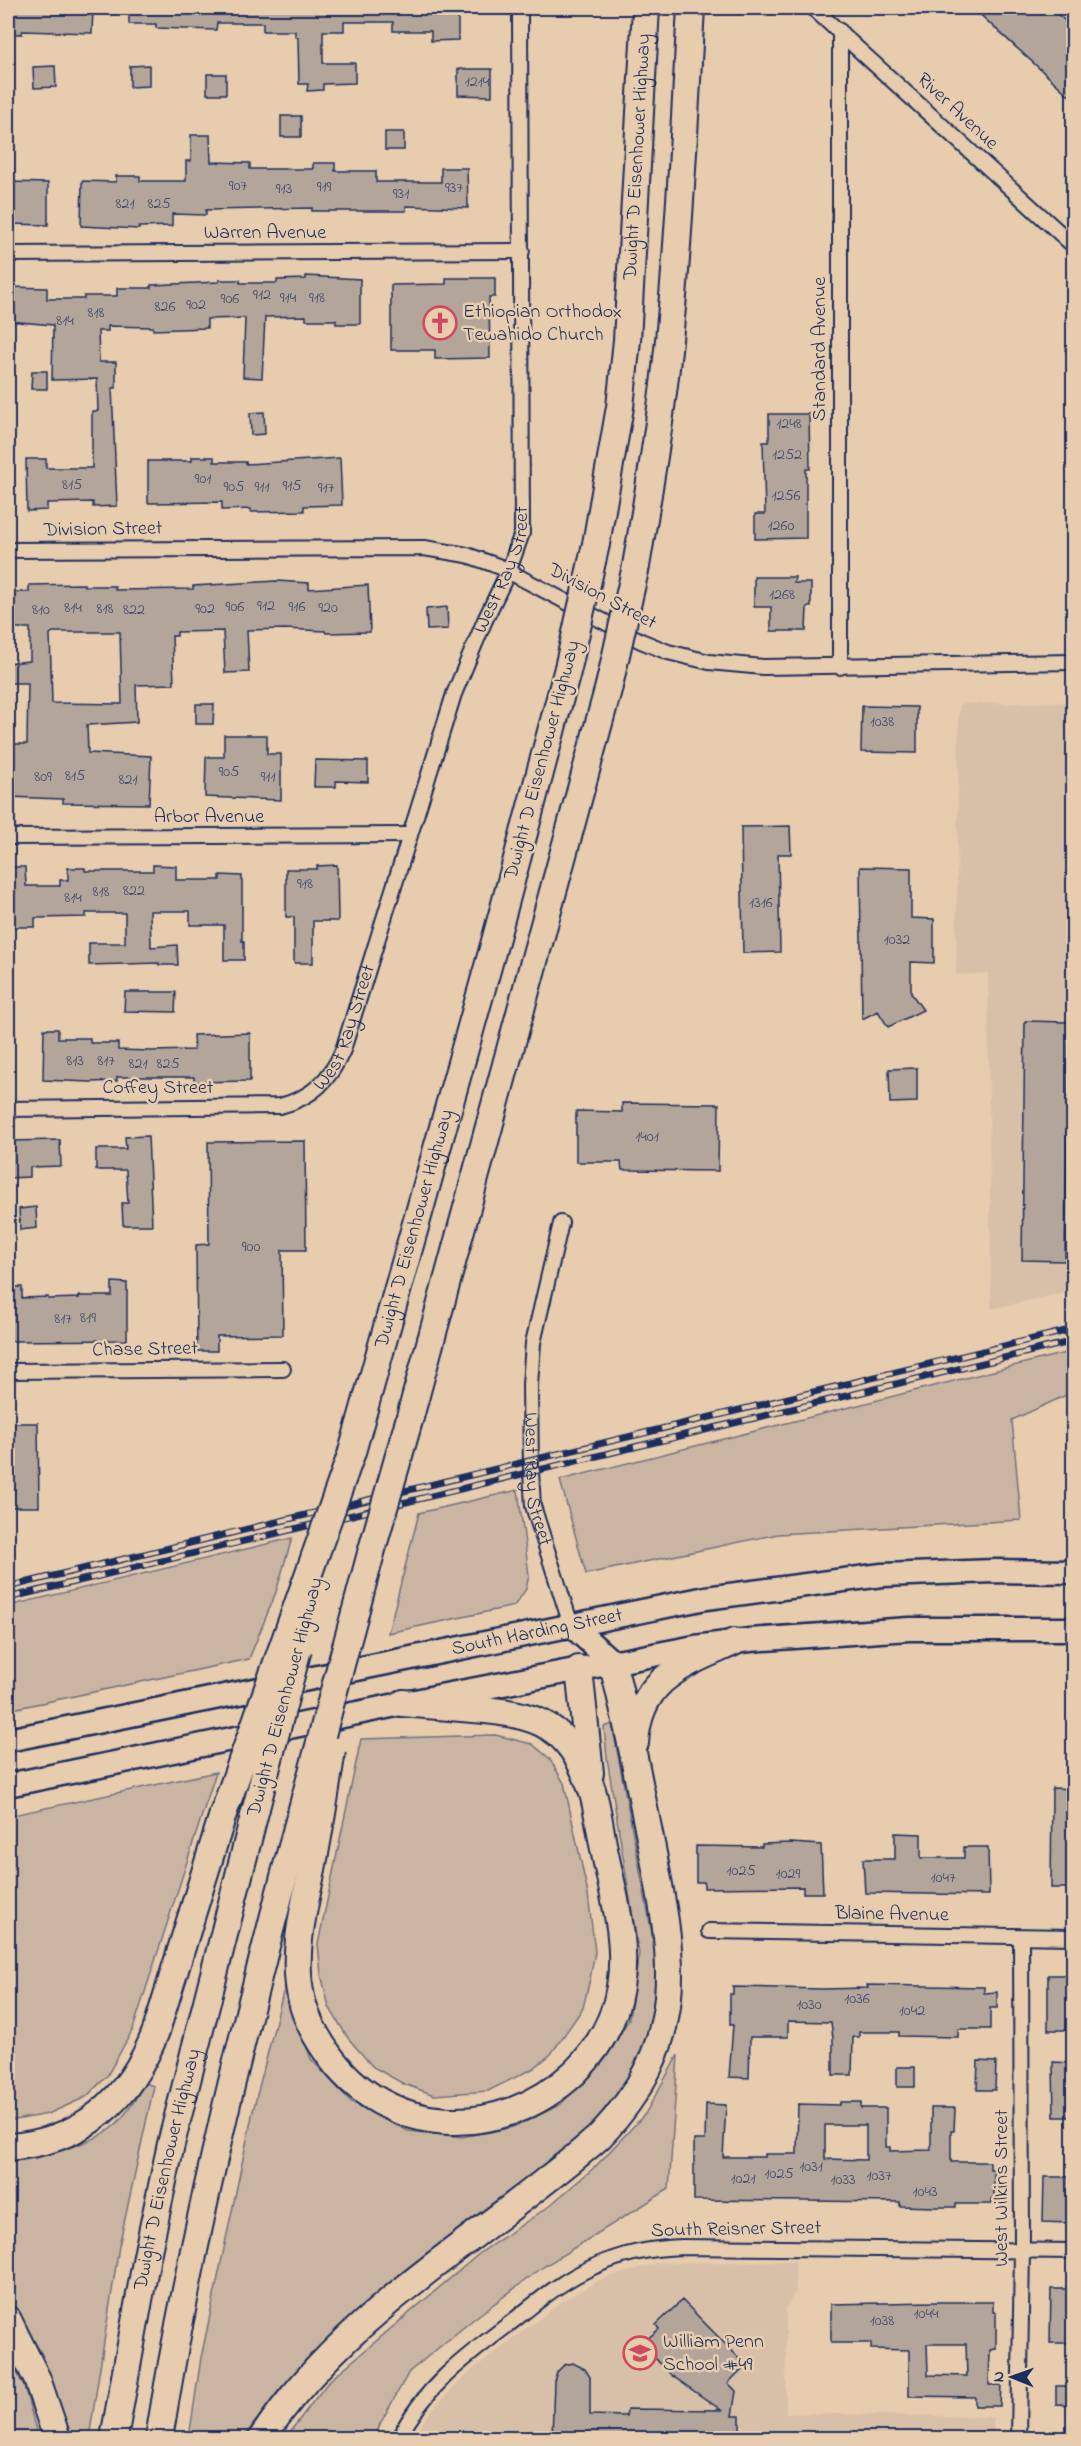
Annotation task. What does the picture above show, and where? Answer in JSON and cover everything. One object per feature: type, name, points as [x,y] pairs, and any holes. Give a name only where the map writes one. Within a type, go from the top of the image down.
[{"type":"highway","name":"Dwight D Eisenhower Highway","points":[[114,2439],[147,2256],[171,2144],[256,1808],[352,1452],[497,934],[568,668],[597,544],[620,407],[627,340],[646,8]]},
{"type":"highway","points":[[579,1669],[592,1792],[622,1945],[620,1988],[611,2020],[588,2058],[548,2094],[523,2108],[481,2120],[459,2122],[433,2120],[405,2113],[368,2094],[345,2075],[317,2036],[305,2011],[298,1980],[298,1944],[315,1796],[355,1613],[609,687],[636,566],[659,421],[671,316],[680,211],[691,8]]},
{"type":"highway","points":[[8,2147],[42,2142],[82,2126],[108,2107],[132,2080],[149,2050],[223,1814],[352,1452]]},
{"type":"highway","points":[[634,1761],[636,1728],[652,1690],[678,1668],[734,1642]]},
{"type":"highway","points":[[262,2439],[300,2386],[342,2342],[382,2307],[593,2142],[620,2114],[644,2077],[657,2046],[666,2012],[670,1989],[670,1954],[634,1761],[612,1662]]},
{"type":"highway","points":[[403,1703],[506,1711],[540,1722],[568,1743],[578,1758],[592,1792]]},
{"type":"highway","name":"Dwight D Eisenhower Highway","points":[[159,2439],[179,2321],[212,2160],[256,1980],[315,1796]]},
{"type":"highway","points":[[8,2320],[37,2379],[57,2439]]},
{"type":"main road","name":"South Harding Street","points":[[8,1740],[705,1598],[838,1580],[938,1572],[1074,1572]]},
{"type":"main road","points":[[571,1625],[612,1662]]},
{"type":"main road","name":"West Ray Street","points":[[571,1625],[579,1669]]},
{"type":"main road","points":[[8,1785],[403,1703],[612,1662],[734,1642],[909,1629],[1074,1629]]},
{"type":"street","name":"West Ray Street","points":[[307,1096],[322,1084],[343,1050],[459,677],[517,553],[523,525],[520,8]]},
{"type":"street","name":"River Avenue","points":[[813,8],[1074,246]]},
{"type":"street","name":"Standard Avenue","points":[[840,31],[840,667]]},
{"type":"street","name":"Warren Avenue","points":[[8,254],[522,251]]},
{"type":"street","name":"Division Street","points":[[8,550],[415,548],[467,555],[509,570],[641,641],[674,654],[738,666],[840,667],[1074,662]]},
{"type":"street","name":"Arbor Avenue","points":[[8,837],[410,835]]},
{"type":"street","name":"Coffey Street","points":[[8,1109],[280,1106],[307,1096]]},
{"type":"street","name":"West Ray Street","points":[[561,1223],[536,1325],[532,1352],[531,1481],[536,1516],[571,1625]]},
{"type":"street","name":"Chase Street","points":[[8,1371],[283,1369]]},
{"type":"street","name":"Blaine Avenue","points":[[709,1931],[1074,1937]]},
{"type":"street","name":"West Wilkins Street","points":[[1019,2439],[1022,2250],[1021,1937]]},
{"type":"street","name":"South Reisner Street","points":[[399,2439],[422,2401],[450,2369],[563,2283],[592,2267],[616,2258],[649,2250],[682,2247],[1074,2251]]},
{"type":"shaded area","points":[[1073,702],[1073,1291],[991,1309],[988,973],[956,975],[959,704]]},
{"type":"shaded area","points":[[1073,1351],[1073,1392],[1012,1420],[1021,1520],[778,1534],[586,1574],[560,1480]]},
{"type":"shaded area","points":[[518,1490],[529,1575],[526,1589],[514,1606],[388,1633],[419,1513]]},
{"type":"shaded area","points":[[292,1538],[276,1592],[249,1659],[8,1710],[8,1606]]},
{"type":"shaded area","points":[[612,1724],[659,1970],[651,2024],[624,2092],[598,2121],[333,2334],[279,2390],[243,2438],[189,2438],[201,2358],[253,2111],[285,1985],[311,2059],[351,2102],[408,2131],[462,2137],[517,2126],[560,2105],[605,2059],[629,2019],[639,1954],[607,1758],[604,1727]]},
{"type":"shaded area","points":[[495,1735],[532,1744],[549,1758],[564,1783],[588,1894],[595,1952],[583,2008],[551,2054],[534,2068],[488,2091],[434,2095],[404,2084],[373,2067],[348,2038],[329,2007],[321,1974],[318,1944],[361,1739]]},
{"type":"shaded area","points":[[216,1772],[133,2029],[107,2076],[86,2097],[48,2114],[8,2120],[8,1816]]},
{"type":"shaded area","points":[[678,2055],[669,2189],[543,2267],[409,2372],[380,2424],[375,2438],[285,2438],[329,2381],[480,2253],[548,2207],[596,2166],[645,2114]]},
{"type":"shaded area","points":[[145,2083],[154,2086],[119,2246],[89,2438],[70,2438],[42,2354],[8,2300],[8,2158],[64,2149],[92,2140],[115,2125],[132,2105]]},
{"type":"shaded area","name":"William Penn School #49","points":[[795,2261],[796,2291],[786,2308],[786,2413],[993,2417],[994,2438],[413,2438],[430,2412],[467,2374],[564,2300],[604,2278],[658,2263]]},
{"type":"shaded area","points":[[8,2354],[25,2389],[38,2438],[8,2438]]},
{"type":"building","points":[[8,8],[93,8],[92,33],[22,31],[22,34],[8,34]]},
{"type":"building","points":[[129,8],[458,8],[458,40],[431,41],[431,31],[393,31],[393,22],[344,22],[344,31],[323,31],[323,63],[355,63],[355,83],[323,84],[323,90],[307,91],[308,84],[299,84],[298,37],[295,37],[295,31],[263,31],[263,23],[217,23],[216,30],[156,28],[156,24],[129,24]]},
{"type":"building","points":[[973,8],[1051,8],[1074,29],[1074,100]]},
{"type":"building","points":[[149,65],[149,86],[130,87],[130,66]]},
{"type":"building","points":[[55,66],[56,87],[34,88],[33,67]]},
{"type":"building","points":[[458,69],[492,69],[492,96],[458,95]]},
{"type":"building","points":[[207,74],[226,74],[226,94],[207,94]]},
{"type":"building","points":[[281,116],[301,116],[301,137],[281,137]]},
{"type":"building","points":[[385,132],[404,132],[404,150],[385,150]]},
{"type":"building","points":[[191,135],[210,135],[211,162],[250,163],[250,169],[313,169],[313,163],[335,163],[335,171],[376,171],[376,182],[441,182],[441,168],[467,168],[468,208],[406,206],[406,211],[312,211],[312,208],[206,210],[206,215],[172,214],[172,226],[139,227],[139,229],[81,226],[82,181],[116,182],[116,176],[140,176],[140,181],[186,181],[186,161],[191,161]]},
{"type":"building","points":[[8,182],[48,183],[48,225],[8,224]]},
{"type":"building","points":[[306,276],[360,279],[360,324],[336,324],[336,320],[306,320],[306,316],[265,317],[262,378],[243,377],[245,318],[207,319],[207,328],[153,330],[153,327],[108,326],[108,331],[98,331],[99,362],[116,362],[116,388],[112,388],[117,506],[93,507],[93,502],[47,503],[47,510],[27,511],[26,459],[46,459],[46,468],[92,468],[92,411],[98,411],[97,379],[52,380],[53,325],[8,321],[8,287],[47,288],[47,299],[84,299],[84,296],[117,296],[117,288],[151,288],[151,285],[219,282],[219,280],[240,280],[240,283],[277,283],[277,280],[306,279]]},
{"type":"building","name":"Ethiopian Orthodox Tewahido Church","points":[[446,278],[495,278],[495,297],[489,297],[490,358],[435,359],[435,350],[391,350],[391,285],[446,284]]},
{"type":"building","points":[[32,371],[47,371],[47,389],[31,389]]},
{"type":"building","points":[[264,412],[265,434],[251,435],[250,413]]},
{"type":"building","points":[[769,414],[809,414],[810,469],[806,469],[806,538],[755,539],[755,514],[765,514],[763,442],[769,442]]},
{"type":"building","points":[[192,457],[214,457],[214,462],[246,462],[246,464],[340,458],[342,505],[304,506],[304,511],[251,512],[251,509],[222,510],[222,502],[148,503],[148,461],[192,461]]},
{"type":"building","points":[[754,577],[795,577],[794,583],[811,583],[811,607],[807,607],[806,631],[771,631],[771,607],[754,607]]},
{"type":"building","points":[[276,581],[309,583],[309,589],[368,585],[370,632],[247,630],[249,672],[225,673],[223,631],[177,632],[177,636],[172,636],[174,684],[136,685],[137,722],[87,725],[88,753],[151,756],[149,804],[63,803],[63,799],[8,797],[8,744],[27,744],[28,683],[8,683],[8,663],[30,661],[30,628],[8,628],[8,592],[29,592],[29,585],[84,584],[84,586],[115,586],[115,590],[193,589],[193,586]],"holes":[[[53,632],[120,632],[122,704],[52,703],[50,634]]]},
{"type":"building","points":[[447,607],[448,629],[427,630],[426,609]]},
{"type":"building","points":[[196,704],[214,704],[213,724],[196,724]]},
{"type":"building","points":[[862,706],[917,707],[917,753],[861,752]]},
{"type":"building","points":[[224,735],[267,735],[267,754],[281,754],[281,800],[205,797],[206,757],[224,757]]},
{"type":"building","points":[[315,760],[368,761],[368,782],[336,781],[336,787],[314,787]]},
{"type":"building","points":[[790,826],[791,854],[778,854],[780,952],[743,953],[741,827]]},
{"type":"building","points":[[153,865],[176,866],[176,880],[220,880],[220,875],[242,876],[244,960],[224,960],[224,925],[190,925],[190,911],[150,911],[151,947],[177,945],[178,965],[159,965],[159,963],[89,965],[89,943],[125,943],[125,913],[86,913],[86,917],[35,918],[35,927],[8,927],[8,867],[25,867],[26,886],[60,886],[60,880],[68,880],[68,868],[85,868],[85,871],[153,871]]},
{"type":"building","points":[[337,865],[338,921],[313,921],[313,963],[294,963],[294,917],[286,917],[286,869],[317,869],[317,866]]},
{"type":"building","points":[[860,867],[911,868],[911,918],[934,919],[934,963],[911,962],[911,993],[923,1010],[888,1027],[878,1011],[862,1019]]},
{"type":"building","points":[[125,992],[176,992],[175,1012],[124,1011]]},
{"type":"building","points":[[1025,1021],[1069,1022],[1065,1261],[1022,1260]]},
{"type":"building","points":[[44,1029],[58,1029],[58,1038],[90,1038],[90,1043],[118,1043],[118,1050],[151,1051],[194,1050],[193,1035],[250,1033],[250,1081],[194,1082],[194,1077],[117,1077],[117,1081],[90,1082],[43,1080]]},
{"type":"building","points":[[917,1068],[917,1102],[890,1103],[889,1069]]},
{"type":"building","points":[[622,1103],[719,1104],[718,1171],[622,1170],[621,1162],[576,1162],[576,1111],[622,1112]]},
{"type":"building","points":[[148,1136],[152,1225],[123,1225],[122,1203],[128,1203],[126,1170],[96,1170],[96,1149],[126,1149],[125,1137]]},
{"type":"building","points":[[60,1140],[61,1166],[30,1167],[30,1177],[8,1178],[8,1141]]},
{"type":"building","points":[[305,1141],[306,1250],[282,1250],[283,1335],[217,1336],[217,1351],[197,1351],[196,1245],[209,1244],[208,1142]]},
{"type":"building","points":[[36,1207],[37,1228],[20,1230],[19,1209]]},
{"type":"building","points":[[112,1282],[127,1283],[127,1340],[8,1341],[8,1287],[22,1287],[22,1298],[79,1298],[79,1296],[112,1296]]},
{"type":"building","points":[[13,1423],[38,1423],[39,1507],[8,1507],[8,1486],[13,1486]]},
{"type":"building","points":[[1052,1788],[1074,1789],[1074,1888],[1051,1888]]},
{"type":"building","points":[[895,1833],[921,1834],[921,1858],[964,1858],[964,1847],[988,1847],[989,1895],[865,1893],[863,1859],[895,1859]]},
{"type":"building","points":[[762,1844],[821,1845],[823,1893],[803,1893],[803,1887],[704,1888],[704,1882],[696,1882],[696,1846],[762,1847]]},
{"type":"building","points":[[1048,1975],[1070,1975],[1070,2030],[1048,2030]]},
{"type":"building","points":[[867,1985],[984,1987],[984,1993],[997,1992],[997,2008],[990,2008],[990,2029],[958,2029],[958,2037],[899,2036],[899,2032],[859,2032],[859,2037],[853,2037],[852,2075],[833,2075],[831,2022],[788,2021],[788,2037],[750,2037],[749,2078],[729,2077],[733,2025],[730,2025],[730,1994],[733,1994],[733,1987],[822,1989],[868,1988]]},
{"type":"building","points":[[978,2061],[996,2062],[995,2090],[977,2090]]},
{"type":"building","points":[[1053,2062],[1071,2063],[1072,2117],[1054,2117]]},
{"type":"building","points":[[897,2067],[915,2067],[915,2087],[897,2087]]},
{"type":"building","points":[[840,2102],[861,2102],[861,2108],[886,2108],[886,2147],[890,2147],[890,2151],[931,2150],[931,2108],[955,2108],[954,2131],[951,2131],[951,2162],[990,2162],[990,2169],[994,2169],[992,2204],[956,2204],[956,2207],[935,2207],[900,2206],[900,2202],[694,2200],[694,2140],[705,2140],[706,2104],[726,2105],[723,2157],[797,2154],[798,2104],[840,2105]],"holes":[[[825,2125],[866,2125],[866,2160],[825,2159]]]},
{"type":"building","points":[[1044,2177],[1069,2177],[1069,2223],[1043,2222]]},
{"type":"building","points":[[1051,2289],[1074,2289],[1074,2343],[1050,2343]]},
{"type":"building","points":[[682,2300],[746,2365],[728,2383],[736,2391],[732,2416],[740,2416],[740,2439],[552,2439],[554,2381],[557,2372],[564,2365],[573,2363],[585,2369],[590,2377],[590,2415],[626,2416],[627,2409],[721,2410],[671,2375],[655,2358],[645,2341],[659,2329],[656,2325]]},
{"type":"building","points":[[993,2302],[993,2312],[996,2312],[996,2349],[990,2350],[989,2385],[1001,2385],[1000,2406],[975,2406],[975,2397],[909,2396],[909,2350],[871,2349],[871,2343],[831,2343],[831,2304]],"holes":[[[927,2344],[966,2344],[967,2376],[928,2375]]]},
{"type":"building","points":[[1056,2386],[1074,2386],[1074,2405],[1056,2404]]},
{"type":"railway","points":[[8,1587],[1074,1329]]},
{"type":"railway","points":[[8,1598],[1074,1341]]},
{"type":"place","name":"Ethiopian Orthodox Tewahido Church","points":[[440,323]]},
{"type":"place","name":"William Penn School #49","points":[[640,2353]]}]
